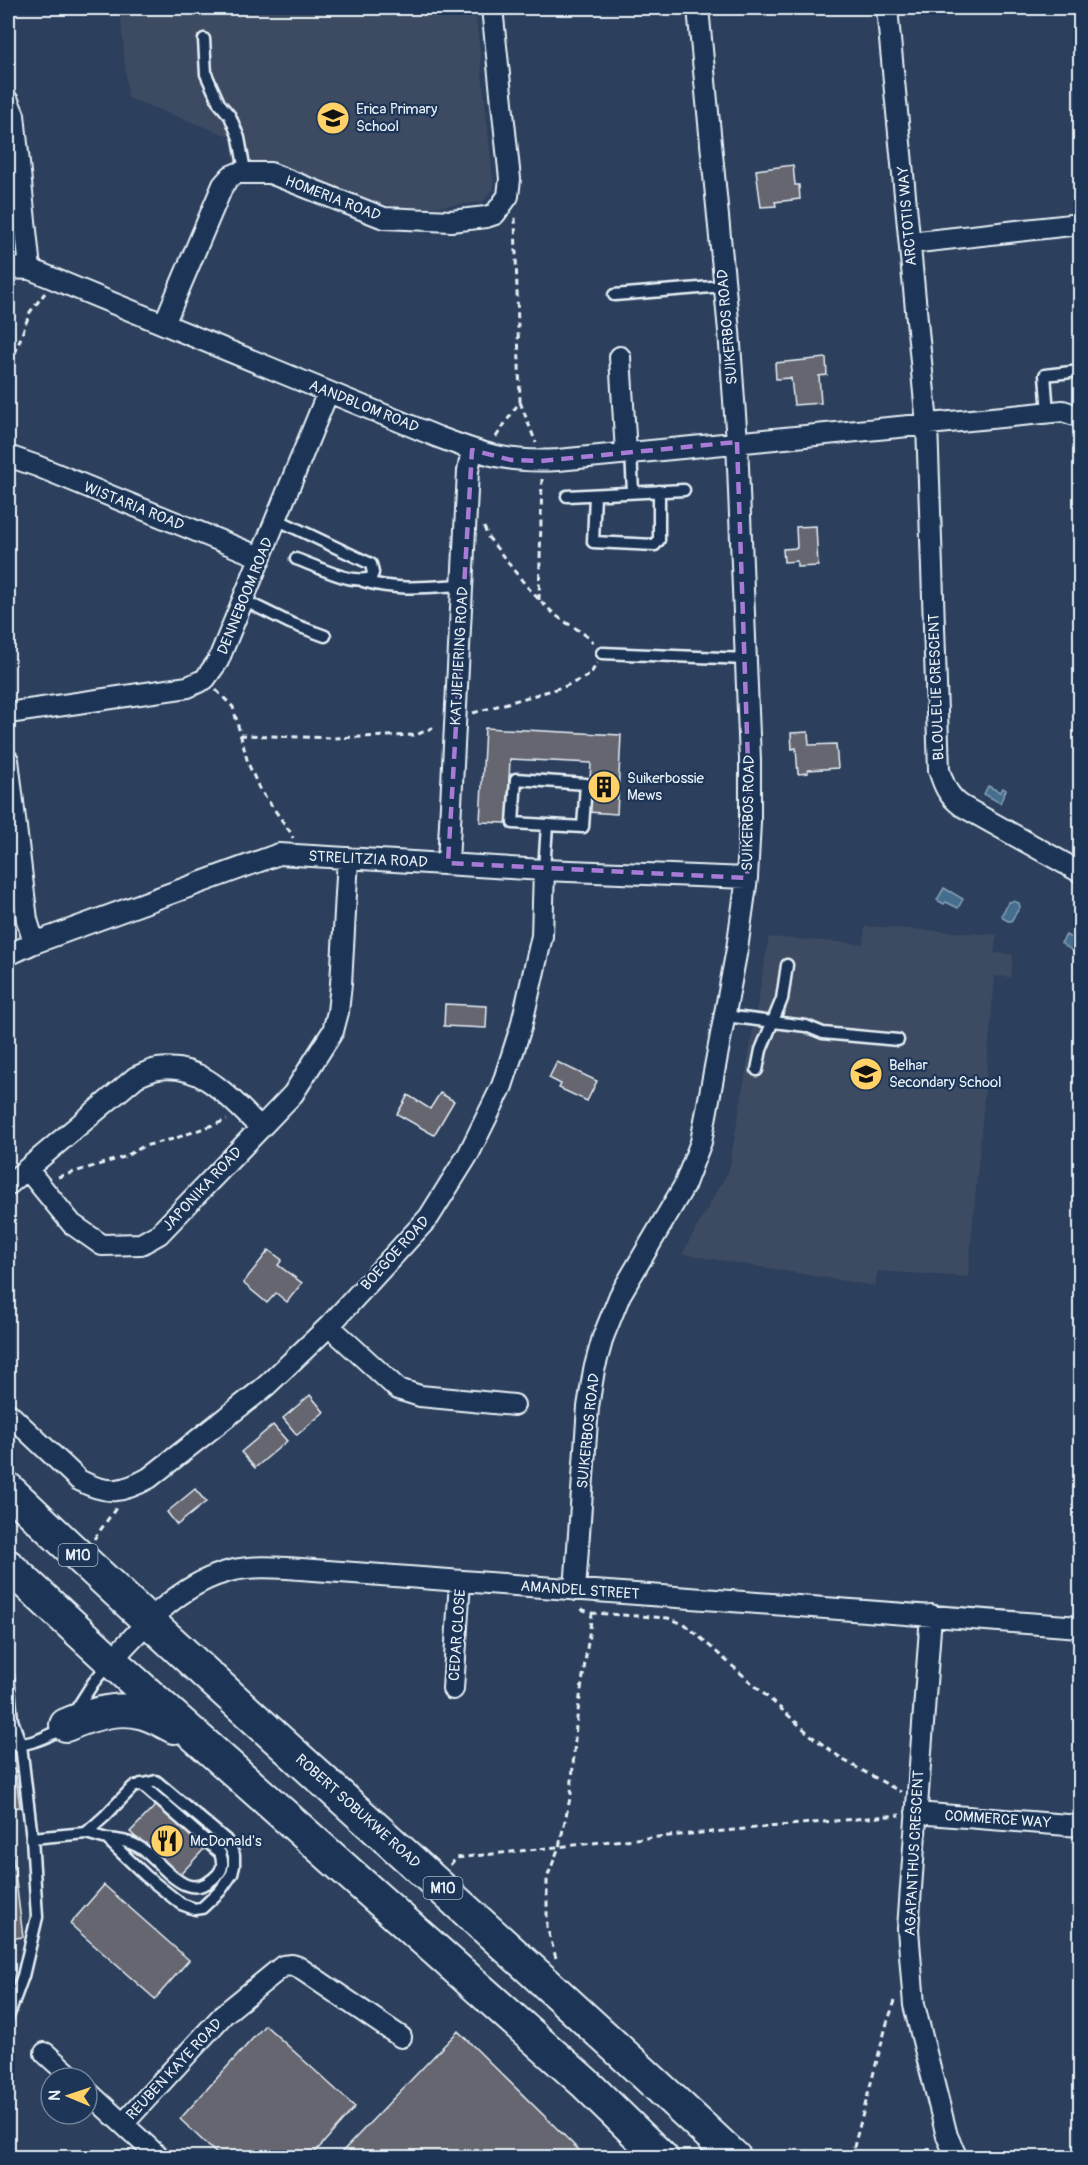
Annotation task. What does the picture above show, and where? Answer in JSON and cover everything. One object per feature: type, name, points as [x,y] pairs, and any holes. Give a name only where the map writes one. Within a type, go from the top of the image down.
[{"type":"main road","name":"ROBERT SOBUKWE ROAD","points":[[8,1489],[147,1622],[614,2044],[735,2157]]},
{"type":"main road","points":[[8,1566],[111,1661],[576,2075],[662,2157]]},
{"type":"main road","points":[[66,1725],[88,1716],[131,1711],[157,1718],[204,1744]]},
{"type":"street","name":"HOMERIA ROAD","points":[[245,171],[270,173],[384,218],[451,221],[486,217],[495,213],[508,196],[510,179],[492,8]]},
{"type":"street","name":"SUIKERBOS ROAD","points":[[575,1590],[588,1407],[594,1370],[603,1337],[620,1295],[684,1186],[701,1142],[737,949],[747,878],[750,822],[737,442],[698,8]]},
{"type":"street","name":"ARCTOTIS WAY","points":[[887,8],[927,424]]},
{"type":"street","points":[[8,101],[14,115],[30,268]]},
{"type":"street","points":[[164,324],[224,185],[231,176],[245,171]]},
{"type":"street","points":[[910,243],[1080,224]]},
{"type":"street","name":"AANDBLOM ROAD","points":[[8,268],[30,268],[328,392],[511,460],[541,461],[737,442]]},
{"type":"street","points":[[620,357],[629,452]]},
{"type":"street","name":"DENNEBOOM ROAD","points":[[205,679],[218,661],[328,392]]},
{"type":"street","points":[[737,442],[1048,412],[1063,411],[1080,417]]},
{"type":"street","name":"BLOULELIE CRESCENT","points":[[927,424],[937,737],[939,770],[944,788],[953,800],[962,806],[1080,872]]},
{"type":"street","name":"KATJIEPIERING ROAD","points":[[448,863],[468,471],[481,448]]},
{"type":"street","name":"WISTARIA ROAD","points":[[8,456],[261,557]]},
{"type":"street","points":[[8,713],[188,687],[205,679]]},
{"type":"street","points":[[8,760],[27,920],[34,943]]},
{"type":"street","name":"STRELITZIA ROAD","points":[[8,955],[34,943],[279,854],[544,870],[747,878]]},
{"type":"street","name":"JAPONIKA ROAD","points":[[27,1169],[72,1224],[102,1245],[141,1245],[159,1234],[293,1094],[333,1031],[341,984],[348,858]]},
{"type":"street","name":"BOEGOE ROAD","points":[[8,1413],[79,1480],[101,1490],[121,1490],[133,1487],[149,1478],[266,1386],[329,1326],[429,1217],[469,1153],[502,1086],[521,1027],[542,936],[544,870]]},
{"type":"street","points":[[8,1185],[136,1077],[157,1069],[180,1069],[197,1073],[208,1079],[260,1127]]},
{"type":"street","points":[[329,1326],[398,1389],[420,1396],[514,1405]]},
{"type":"street","name":"AMANDEL STREET","points":[[111,1661],[147,1622],[175,1599],[201,1582],[222,1573],[244,1568],[287,1568],[1080,1627]]},
{"type":"street","name":"CEDAR CLOSE","points":[[453,1689],[460,1581]]},
{"type":"street","name":"AGAPANTHUS CRESCENT","points":[[931,1615],[908,1929],[914,2005],[947,2136],[957,2157]]},
{"type":"street","name":"COMMERCE WAY","points":[[916,1813],[1080,1826]]},
{"type":"street","name":"REUBEN KAYE ROAD","points":[[123,2124],[224,2014],[283,1966],[292,1965],[401,2037]]},
{"type":"street","points":[[45,2053],[60,2066]]},
{"type":"street","name":"REUBEN KAYE ROAD","points":[[99,2102],[160,2157]]},
{"type":"lane","points":[[204,39],[206,74],[219,103],[230,116],[239,138],[245,171]]},
{"type":"lane","points":[[614,295],[724,286]]},
{"type":"lane","points":[[1048,412],[1045,375],[1080,371]]},
{"type":"lane","points":[[629,452],[633,492]]},
{"type":"lane","points":[[567,496],[684,490]]},
{"type":"lane","points":[[595,495],[594,542],[655,545],[660,540],[659,491]]},
{"type":"lane","points":[[276,519],[371,564],[372,578],[363,581]]},
{"type":"lane","points":[[296,559],[350,579],[384,587],[419,588],[462,585]]},
{"type":"lane","points":[[243,600],[290,623],[325,636]]},
{"type":"lane","points":[[602,653],[746,659]]},
{"type":"lane","points":[[516,779],[586,784],[583,827],[547,825],[513,823],[516,779]]},
{"type":"lane","points":[[544,870],[547,825]]},
{"type":"lane","points":[[757,1070],[761,1050],[782,999],[787,965]]},
{"type":"lane","points":[[725,1016],[806,1026],[823,1033],[898,1040]]},
{"type":"lane","points":[[8,1746],[50,1737],[66,1725],[93,1683],[111,1661]]},
{"type":"lane","points":[[8,1676],[9,1708],[21,1745],[32,1838],[37,1917],[23,1976],[8,2017]]},
{"type":"lane","points":[[86,1833],[134,1786],[156,1781],[226,1840],[234,1855],[234,1866],[232,1874],[208,1904],[202,1908],[188,1907],[146,1876],[107,1839]]},
{"type":"lane","points":[[32,1838],[86,1833],[127,1842],[140,1847],[181,1884],[206,1884],[221,1871],[223,1861],[220,1853],[141,1784]]},
{"type":"path","points":[[515,216],[520,401],[541,461],[543,497],[539,600]]},
{"type":"path","points":[[8,373],[30,312],[50,287]]},
{"type":"path","points":[[481,448],[520,401]]},
{"type":"path","points":[[240,735],[333,738],[416,735],[440,725],[456,714],[472,714],[566,686],[590,675],[602,653],[585,633],[555,615],[539,600],[488,537],[477,513],[466,513]]},
{"type":"path","points":[[205,679],[233,707],[248,764],[259,788],[291,833],[298,854]]},
{"type":"path","points":[[42,1187],[54,1178],[124,1157],[144,1146],[173,1139],[246,1113]]},
{"type":"path","points":[[91,1543],[117,1507]]},
{"type":"path","points":[[447,1868],[456,1858],[558,1847],[916,1813],[906,1794],[844,1761],[814,1738],[686,1625],[668,1618],[592,1613],[576,1725],[571,1794],[558,1847],[547,1878],[547,1927],[556,1960]]},
{"type":"path","points":[[851,2157],[887,2023],[900,1987],[911,1973]]},
{"type":"highlighted area","points":[[737,442],[750,822],[747,878],[448,863],[472,450],[511,460],[541,461]]},
{"type":"shaded area","name":"Erica Primary School","points":[[120,8],[475,8],[494,188],[483,202],[411,209],[375,202],[271,162],[234,163],[231,137],[128,98]]},
{"type":"shaded area","points":[[988,786],[1000,792],[1003,788],[1006,790],[1000,803],[984,794]]},
{"type":"shaded area","points":[[944,888],[963,899],[958,908],[937,900]]},
{"type":"shaded area","points":[[1009,902],[1019,903],[1020,907],[1011,921],[1008,921],[1003,918],[1002,914]]},
{"type":"shaded area","name":"Belhar Secondary School","points":[[865,926],[997,935],[994,953],[1013,954],[1011,977],[995,976],[968,1277],[878,1271],[875,1286],[682,1254],[729,1170],[769,937],[863,944]]},
{"type":"shaded area","points":[[1066,935],[1080,943],[1077,954],[1061,943]]},
{"type":"building","points":[[793,165],[795,185],[799,185],[800,199],[775,202],[776,206],[761,207],[756,170]]},
{"type":"building","points":[[826,358],[827,375],[819,376],[821,403],[794,405],[791,378],[776,379],[775,363]]},
{"type":"building","points":[[816,526],[818,566],[797,567],[797,561],[784,562],[783,549],[797,548],[796,527]]},
{"type":"building","name":"Suikerbossie Mews","points":[[485,728],[621,735],[617,814],[588,812],[591,763],[510,759],[507,823],[480,822]]},
{"type":"building","points":[[808,732],[809,745],[836,744],[838,768],[808,770],[808,773],[798,774],[796,748],[792,749],[791,733]]},
{"type":"building","points":[[445,1004],[487,1006],[486,1028],[444,1026]]},
{"type":"building","points":[[557,1062],[597,1081],[587,1101],[559,1088],[561,1084],[549,1078]]},
{"type":"building","points":[[440,1093],[454,1101],[434,1135],[397,1114],[408,1095],[430,1109]]},
{"type":"building","points":[[269,1250],[282,1260],[278,1265],[302,1283],[287,1302],[276,1293],[267,1303],[243,1283]]},
{"type":"building","points":[[310,1395],[324,1412],[297,1435],[283,1418]]},
{"type":"building","points":[[273,1425],[287,1441],[255,1468],[241,1452]]},
{"type":"building","points":[[195,1489],[206,1502],[177,1525],[167,1512]]},
{"type":"building","points":[[15,1769],[20,1807],[8,1808],[8,1770]]},
{"type":"building","name":"McDonald's","points":[[157,1804],[204,1849],[178,1877],[130,1832]]},
{"type":"building","points":[[8,1817],[23,1937],[8,1939]]},
{"type":"building","points":[[104,1885],[189,1960],[155,1999],[70,1924]]},
{"type":"building","points":[[8,1939],[14,1987],[8,1988]]},
{"type":"building","points":[[265,2025],[355,2107],[310,2158],[221,2158],[180,2119]]},
{"type":"building","points":[[458,2031],[587,2158],[342,2158],[339,2155]]},
{"type":"place","name":"Erica Primary School","points":[[333,118]]},
{"type":"place","name":"Suikerbossie Mews","points":[[604,787]]},
{"type":"place","name":"Belhar Secondary School","points":[[866,1074]]},
{"type":"place","name":"McDonald's","points":[[167,1841]]}]
